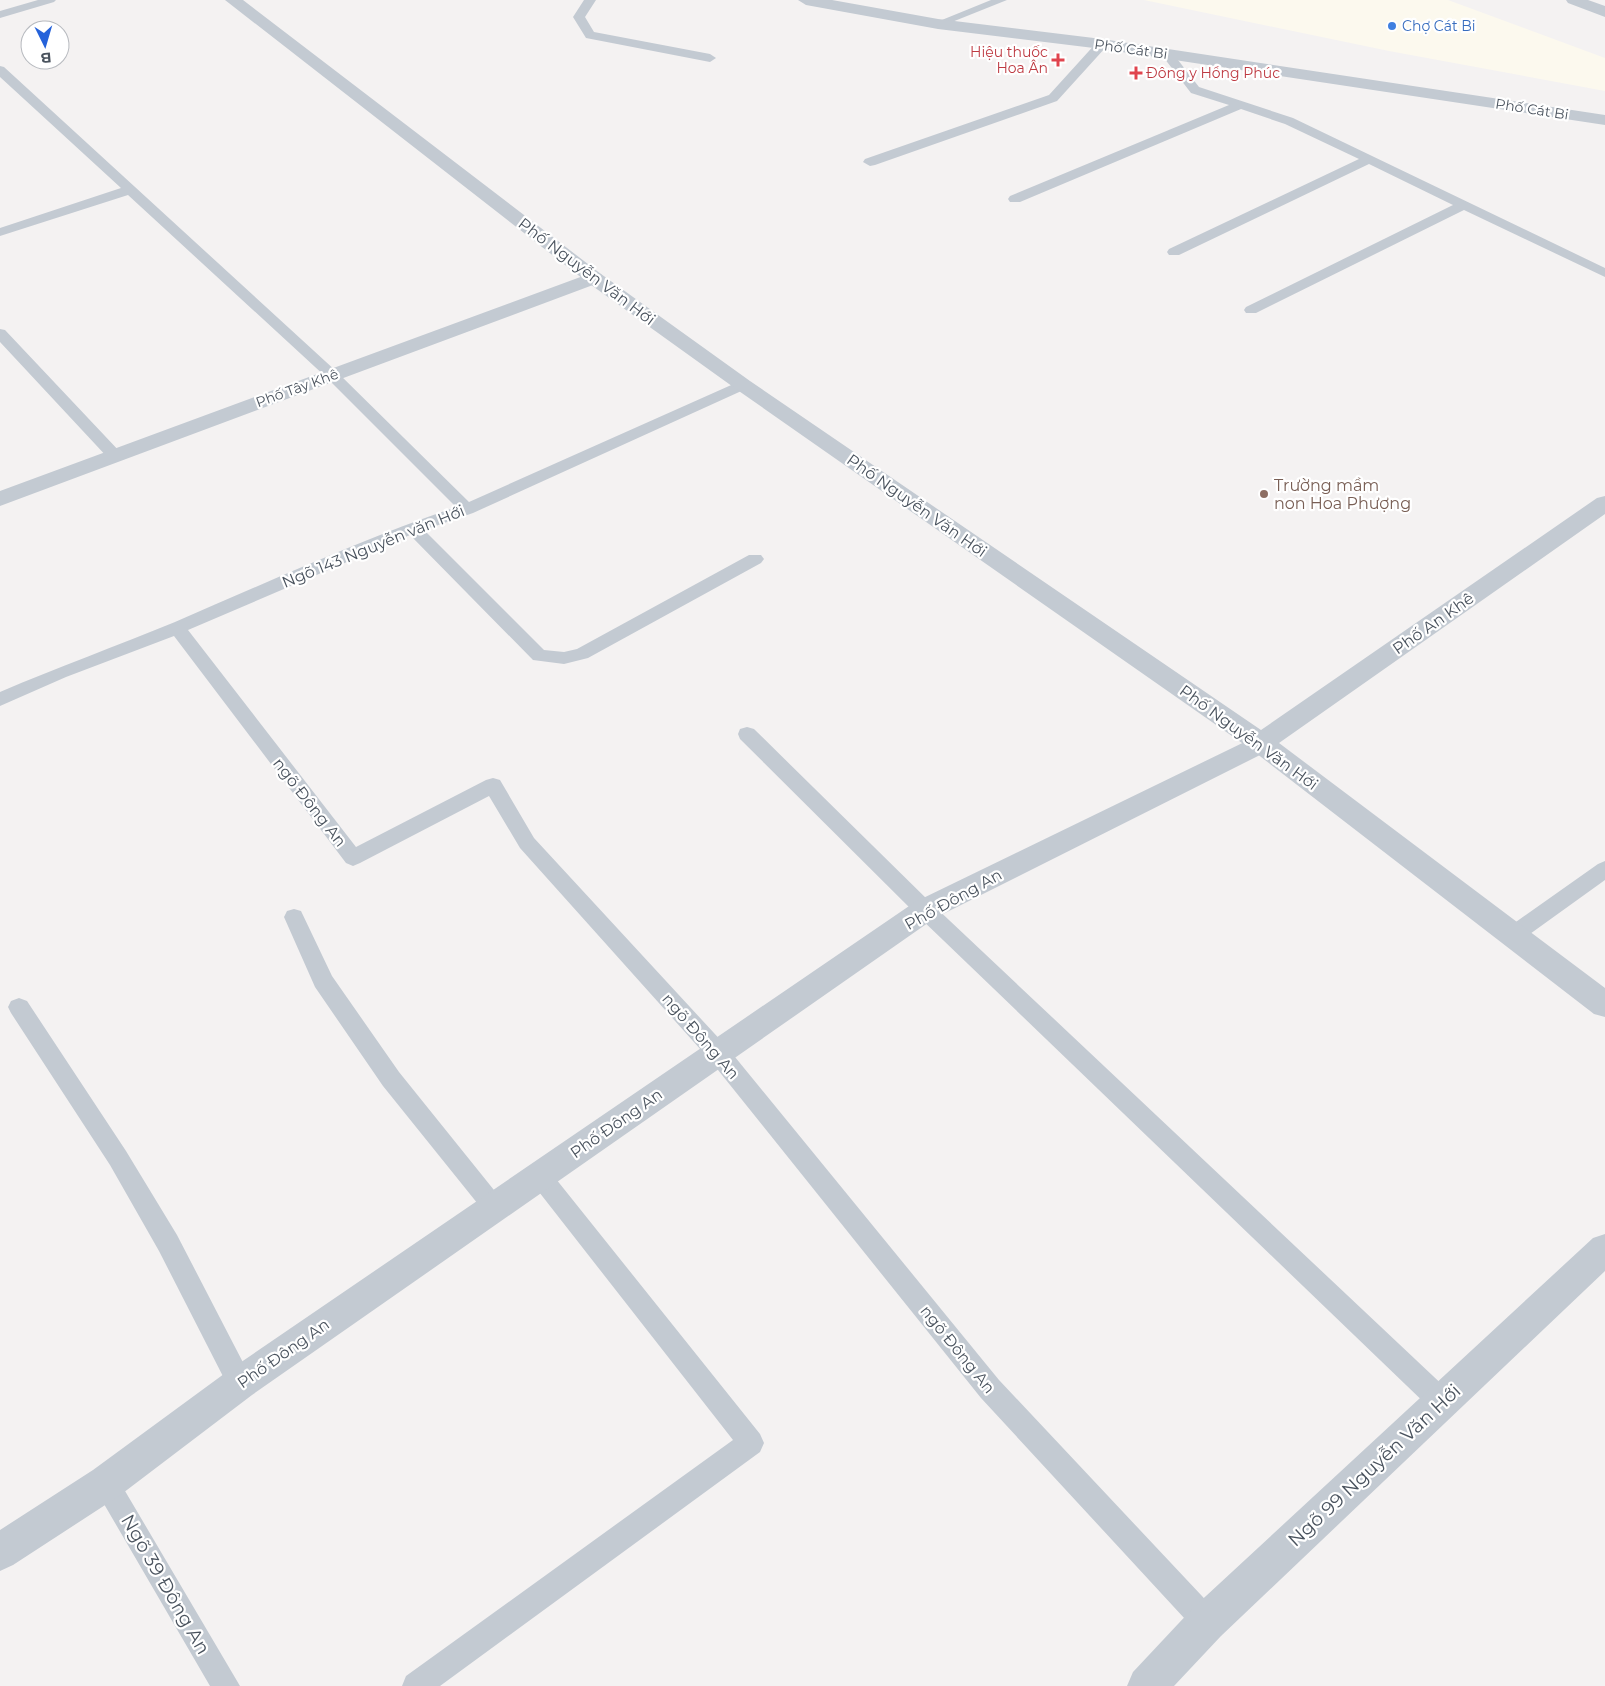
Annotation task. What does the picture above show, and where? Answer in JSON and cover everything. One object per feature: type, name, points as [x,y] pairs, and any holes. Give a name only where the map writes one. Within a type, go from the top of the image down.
[{"type":"street","name":"Phố Nguyễn Văn Hới","points":[[233,0],[594,278],[743,385],[1262,744],[1605,1005]]},
{"type":"street","name":"Phố Cát Bi","points":[[806,0],[826,1],[938,24],[1102,44],[1605,120]]},
{"type":"street","points":[[1574,0],[1605,12]]},
{"type":"street","name":"Phố Tây Khê","points":[[0,499],[594,278]]},
{"type":"street","name":"Phố An Khê","points":[[1262,744],[1605,503]]},
{"type":"street","name":"Phố Đông An","points":[[0,1552],[106,1483],[240,1383],[925,910],[1262,744]]},
{"type":"street","name":"Ngõ 99 Nguyễn Văn Hới","points":[[1147,1686],[1207,1622],[1605,1249]]},
{"type":"lane","points":[[0,15],[50,0]]},
{"type":"lane","points":[[590,0],[579,17],[582,25],[590,34],[710,58]]},
{"type":"lane","points":[[938,24],[1001,0]]},
{"type":"lane","points":[[870,162],[1053,98],[1102,44]]},
{"type":"lane","points":[[1167,54],[1195,90],[1290,121],[1605,272]]},
{"type":"lane","points":[[0,70],[332,375],[467,509]]},
{"type":"lane","points":[[1015,199],[1242,105]]},
{"type":"lane","points":[[1174,252],[1370,159]]},
{"type":"lane","points":[[0,232],[130,190]]},
{"type":"lane","points":[[1251,310],[1464,205]]},
{"type":"lane","points":[[0,333],[115,456]]},
{"type":"lane","name":"Ngõ 143 Nguyễn văn Hới","points":[[0,700],[60,673],[177,628],[412,528],[467,509],[743,385]]},
{"type":"lane","points":[[412,528],[539,656],[564,658],[582,654],[755,559]]},
{"type":"lane","name":"ngõ Đông An","points":[[177,628],[353,858],[493,785],[526,843],[718,1053],[990,1389],[1207,1622]]},
{"type":"lane","points":[[746,734],[925,910],[1441,1401]]},
{"type":"lane","points":[[1513,935],[1605,869]]},
{"type":"lane","points":[[294,917],[323,982],[391,1079],[494,1207]]},
{"type":"lane","points":[[19,1007],[118,1158],[168,1243],[240,1383]]},
{"type":"lane","points":[[416,1686],[751,1443],[540,1176]]},
{"type":"lane","name":"Ngõ 39 Đông An","points":[[106,1483],[226,1686]]},
{"type":"shaded area","name":"Chợ Cát Bi","points":[[1144,0],[1448,0],[1605,58],[1605,91],[1389,51]]},
{"type":"place","name":"Chợ Cát Bi","points":[[1392,26]]},
{"type":"place","name":"Hiệu thuốc Hoa Ân","points":[[1058,60]]},
{"type":"place","name":"Đông y Hồng Phúc","points":[[1136,73]]},
{"type":"place","name":"Trường mầm non Hoa Phượng","points":[[1264,494]]}]
